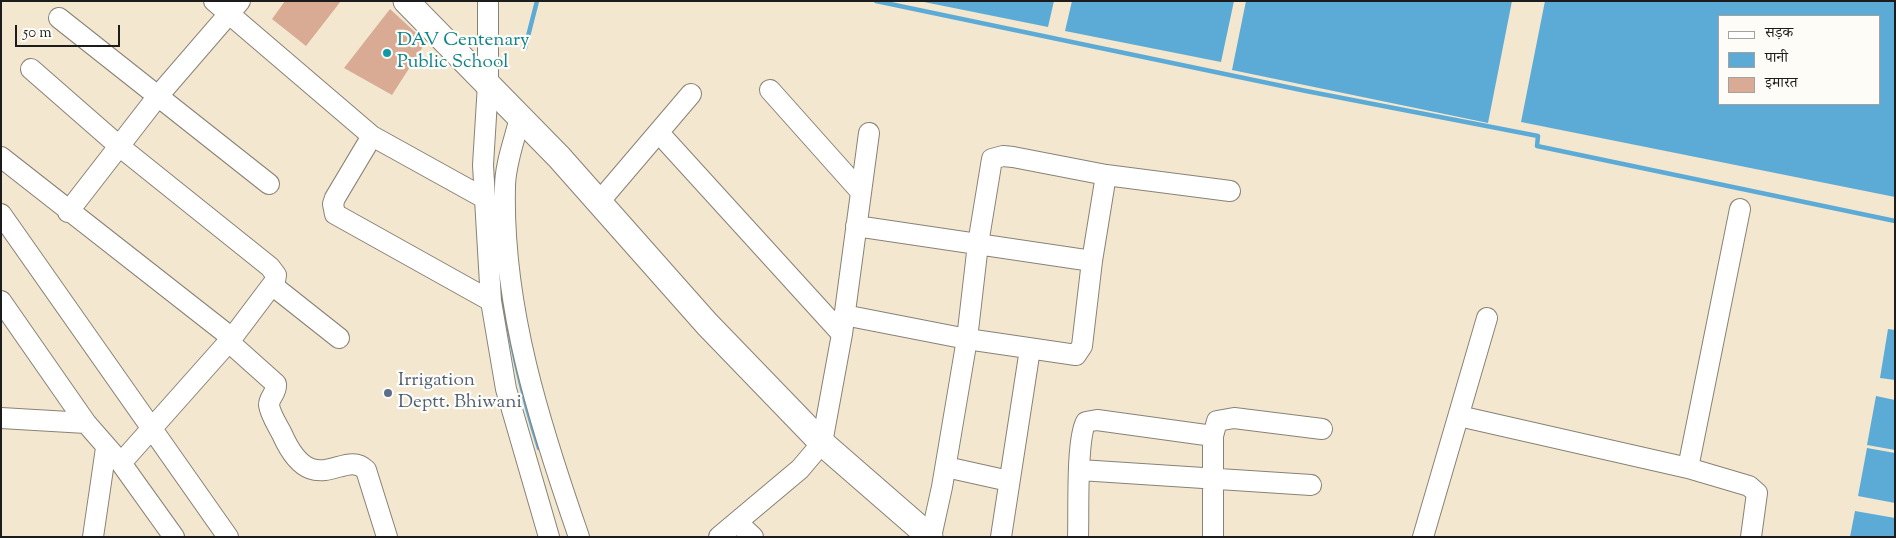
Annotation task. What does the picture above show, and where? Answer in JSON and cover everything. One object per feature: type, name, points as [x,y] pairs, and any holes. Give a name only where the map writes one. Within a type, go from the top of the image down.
[{"type":"main road","points":[[406,1],[520,116],[707,324],[822,443],[931,537]]},
{"type":"street","points":[[214,1],[235,8],[372,136],[484,198]]},
{"type":"street","points":[[488,1],[488,84],[483,165],[491,302],[506,389],[549,537]]},
{"type":"street","points":[[68,212],[158,96],[235,8]]},
{"type":"street","points":[[59,18],[269,184]]},
{"type":"street","points":[[31,69],[119,146],[272,270],[276,278],[230,340],[121,463]]},
{"type":"street","points":[[770,90],[861,192]]},
{"type":"street","points":[[599,202],[660,133],[691,94]]},
{"type":"street","points":[[520,116],[504,185],[508,261],[532,395],[579,537]]},
{"type":"street","points":[[660,133],[843,324],[967,338],[1072,355],[1076,355],[1082,350],[1092,261],[1106,175]]},
{"type":"street","points":[[719,537],[800,468],[822,443],[843,324],[869,133]]},
{"type":"street","points":[[372,136],[333,204],[335,214],[491,302]]},
{"type":"street","points":[[931,537],[946,466],[967,338],[990,162],[994,157],[1013,157],[1106,175],[1230,192]]},
{"type":"street","points":[[1,158],[230,340],[276,384],[270,408],[287,446],[303,466],[314,470],[356,464],[366,470],[387,537]]},
{"type":"street","points":[[1688,468],[1740,209]]},
{"type":"street","points":[[1,214],[228,537]]},
{"type":"street","points":[[856,226],[1092,261]]},
{"type":"street","points":[[272,285],[340,338]]},
{"type":"street","points":[[1,301],[86,423],[121,463],[173,536]]},
{"type":"street","points":[[1423,537],[1487,318]]},
{"type":"street","points":[[1001,537],[1030,349]]},
{"type":"street","points":[[1459,416],[1688,468],[1755,490],[1757,498],[1751,537]]},
{"type":"street","points":[[1,418],[86,423]]},
{"type":"street","points":[[1213,537],[1213,436],[1217,421],[1234,418],[1322,429]]},
{"type":"street","points":[[1078,537],[1080,470],[1083,431],[1086,422],[1092,420],[1213,436]]},
{"type":"street","points":[[93,537],[106,448]]},
{"type":"street","points":[[946,466],[1009,481]]},
{"type":"street","points":[[1080,470],[1311,485]]},
{"type":"street","points":[[737,522],[753,537]]},
{"type":"water","points":[[919,1],[1054,1],[1048,27]]},
{"type":"water","points":[[1072,1],[1234,1],[1221,62],[1065,31]]},
{"type":"water","points":[[1246,1],[1512,1],[1488,123],[1232,70]]},
{"type":"water","points":[[1545,1],[1895,1],[1895,197],[1521,122]]},
{"type":"water","points":[[1888,329],[1895,330],[1895,380],[1880,378]]},
{"type":"water","points":[[1876,396],[1895,400],[1895,450],[1867,445]]},
{"type":"water","points":[[1867,448],[1895,453],[1895,503],[1858,496]]},
{"type":"water","points":[[1855,511],[1895,518],[1895,537],[1850,537]]},
{"type":"building","points":[[285,1],[341,1],[306,46],[272,19]]},
{"type":"building","name":"DAV Centenary Public School","points":[[390,9],[426,42],[392,95],[344,68]]},
{"type":"waterway","points":[[525,48],[537,1]]},
{"type":"waterway","points":[[876,1],[1306,91],[1538,136],[1537,146],[1895,221]]},
{"type":"waterway","points":[[499,270],[515,360],[539,448]]},
{"type":"place","name":"DAV Centenary Public School","points":[[387,53]]},
{"type":"place","name":"Irrigation Deptt. Bhiwani","points":[[388,393]]}]
